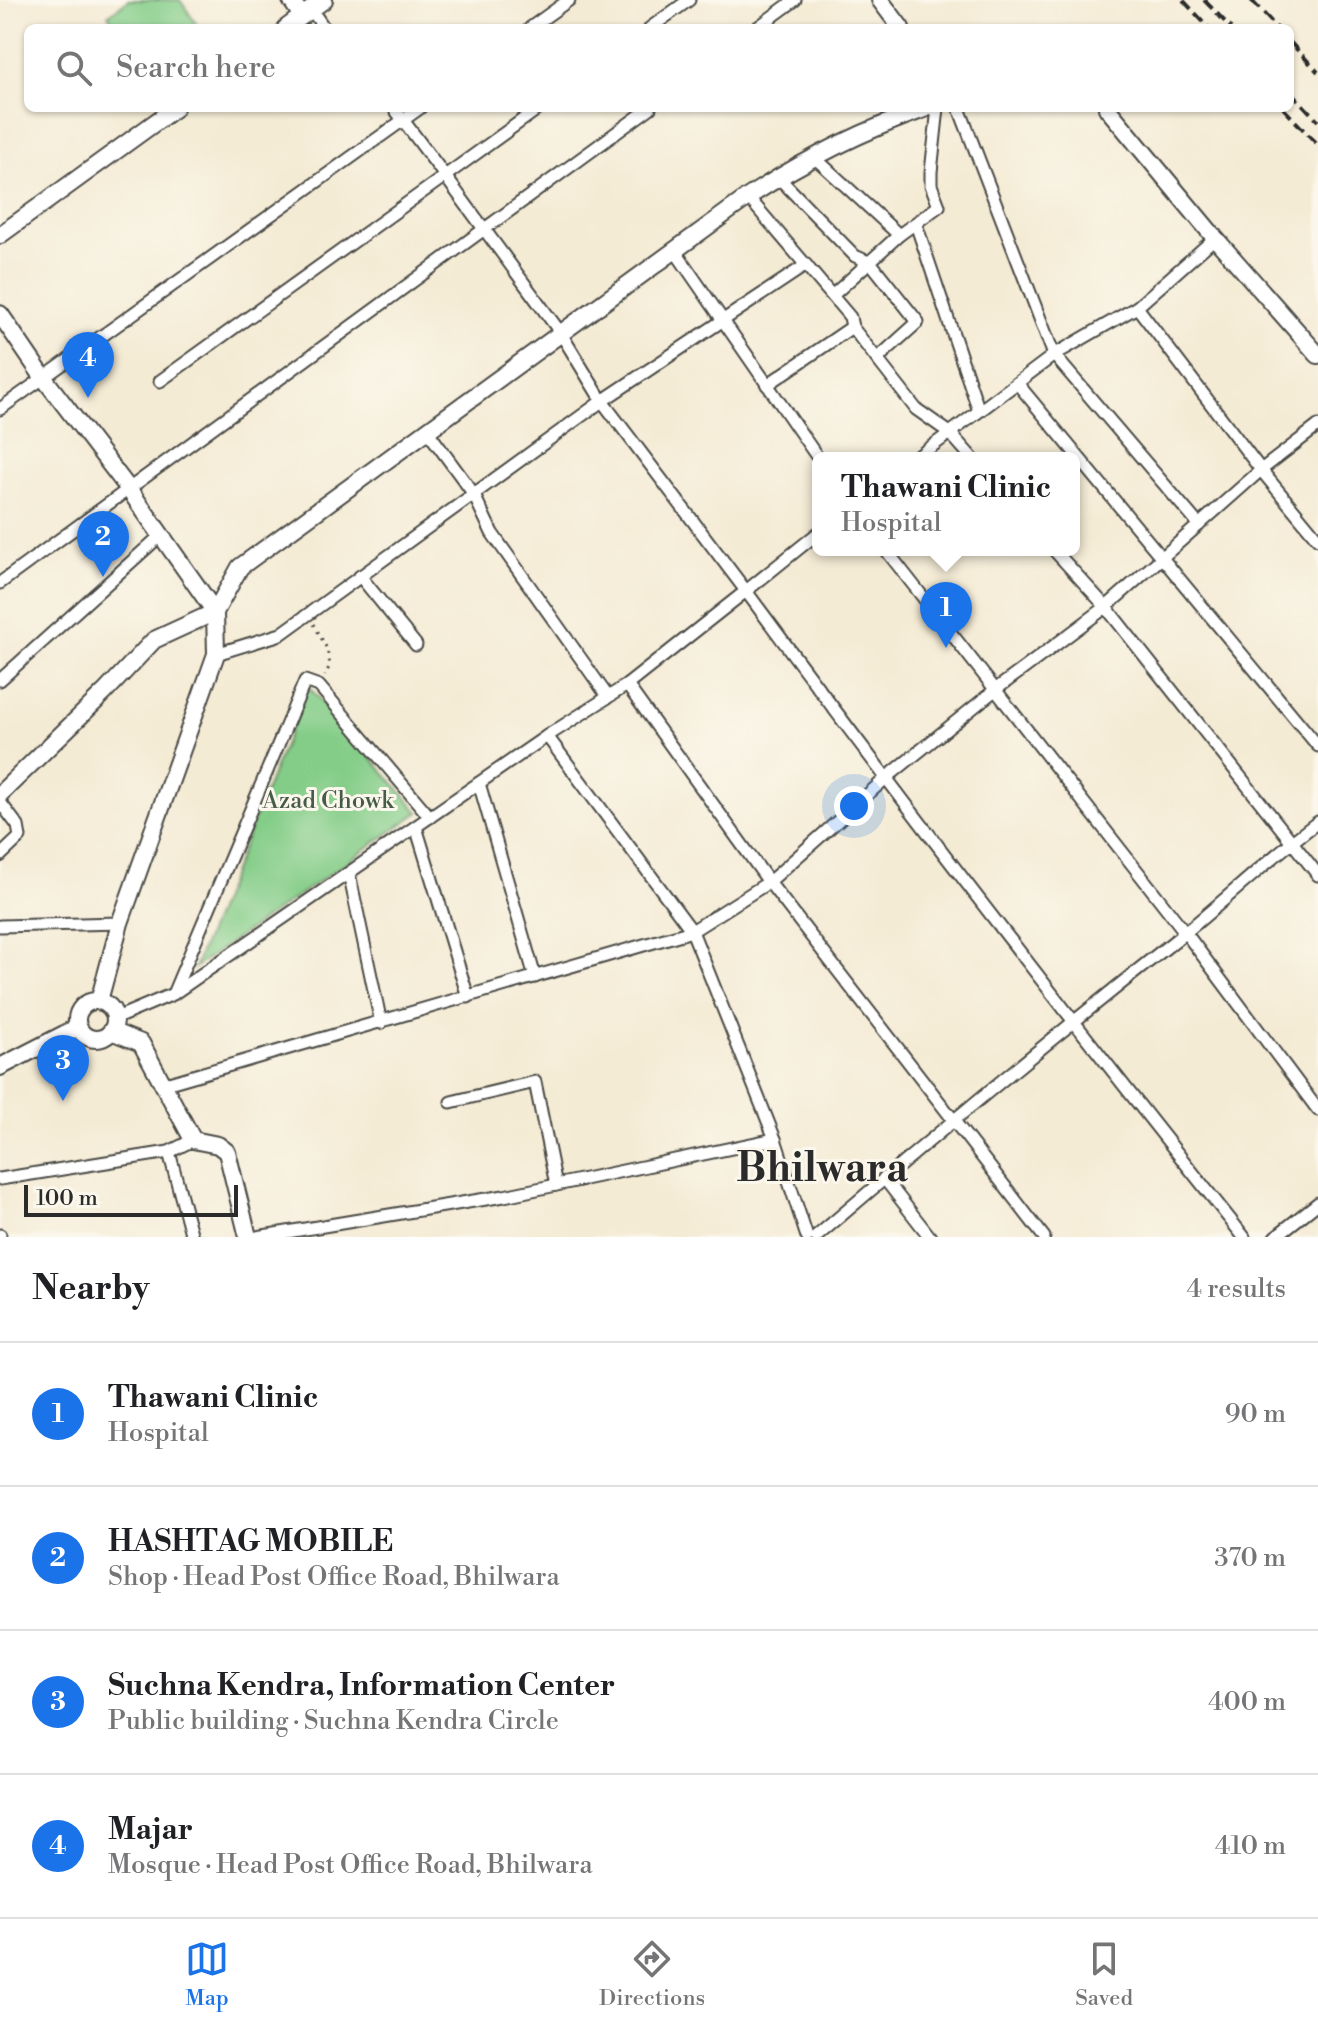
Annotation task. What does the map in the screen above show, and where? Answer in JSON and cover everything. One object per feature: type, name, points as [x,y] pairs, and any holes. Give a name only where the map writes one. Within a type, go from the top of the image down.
[{"type":"street","points":[[291,0],[312,9]]},
{"type":"street","points":[[536,24],[569,0]]},
{"type":"street","points":[[656,24],[689,0]]},
{"type":"street","points":[[762,24],[795,0]]},
{"type":"street","points":[[880,0],[898,24]]},
{"type":"street","points":[[291,24],[312,9]]},
{"type":"street","points":[[0,235],[169,112]]},
{"type":"street","points":[[398,112],[560,332],[602,401],[885,779],[1244,1237]]},
{"type":"street","points":[[0,409],[414,112]]},
{"type":"street","points":[[160,381],[533,112]]},
{"type":"street","points":[[0,583],[645,112]]},
{"type":"street","points":[[99,1001],[120,923],[216,654],[215,612],[240,567],[748,197],[813,156],[915,112]]},
{"type":"street","points":[[833,295],[899,235],[939,206],[931,185],[938,112]]},
{"type":"street","points":[[961,112],[1054,355],[1199,525]]},
{"type":"street","points":[[1110,112],[1318,355]]},
{"type":"street","points":[[813,156],[899,235]]},
{"type":"street","points":[[778,177],[855,256],[871,263],[918,322],[877,359]]},
{"type":"street","points":[[748,197],[833,295],[850,317],[852,327],[916,409],[950,433],[967,452]]},
{"type":"street","points":[[916,224],[979,411]]},
{"type":"street","points":[[924,452],[1054,355],[1137,307],[1215,238]]},
{"type":"street","points":[[675,251],[814,452]]},
{"type":"street","points":[[216,654],[281,634],[602,401],[806,265]]},
{"type":"street","points":[[1137,307],[1261,470],[1318,539]]},
{"type":"street","points":[[0,314],[215,612]]},
{"type":"street","points":[[767,385],[852,327]]},
{"type":"street","points":[[1017,383],[1074,452]]},
{"type":"street","points":[[162,1085],[692,931],[769,882],[885,779],[995,690],[1106,607],[1261,470],[1318,426]]},
{"type":"street","points":[[426,429],[473,493],[492,533],[608,697]]},
{"type":"street","points":[[1080,460],[1318,746]]},
{"type":"street","points":[[0,680],[160,536]]},
{"type":"street","points":[[78,1027],[90,1038],[101,1038],[112,1025],[173,994],[547,736],[627,685],[812,538]]},
{"type":"street","points":[[891,556],[1185,932],[1318,1110]]},
{"type":"street","points":[[1059,556],[1106,607],[1318,875]]},
{"type":"street","points":[[360,576],[416,645]]},
{"type":"street","points":[[0,856],[20,837],[18,826],[1,794],[154,640],[215,612]]},
{"type":"street","points":[[173,994],[305,681],[319,686],[430,817]]},
{"type":"street","points":[[627,685],[769,882],[1044,1237]]},
{"type":"street","points":[[547,736],[692,931],[775,1139],[807,1237]]},
{"type":"street","points":[[479,783],[535,977]]},
{"type":"street","points":[[816,1237],[1072,1021],[1318,822]]},
{"type":"street","points":[[416,827],[468,997]]},
{"type":"street","points":[[349,873],[381,1023]]},
{"type":"street","points":[[0,926],[120,923]]},
{"type":"street","points":[[78,1027],[80,1011],[88,1003],[99,1001],[110,1007],[112,1025]]},
{"type":"street","points":[[112,1025],[141,1043],[193,1140]]},
{"type":"street","points":[[2,1062],[78,1027]]},
{"type":"street","points":[[451,1102],[535,1082],[556,1185]]},
{"type":"street","points":[[257,1237],[556,1185],[775,1139]]},
{"type":"street","points":[[0,1179],[169,1152],[193,1140],[218,1145],[227,1152],[248,1237]]},
{"type":"street","points":[[169,1152],[192,1237]]},
{"type":"street","points":[[884,1178],[930,1237]]},
{"type":"street","points":[[1275,1237],[1317,1206]]},
{"type":"path","points":[[308,614],[327,649],[330,665],[319,686]]},
{"type":"green space","points":[[128,0],[180,0],[196,24],[115,24],[108,15]]},
{"type":"green space","name":"Azad Chowk","points":[[308,686],[419,812],[194,968]]},
{"type":"railway","points":[[1183,0],[1205,24]]},
{"type":"railway","points":[[1204,0],[1227,24]]},
{"type":"railway","points":[[1251,0],[1273,24]]},
{"type":"railway","points":[[1294,46],[1318,72]]},
{"type":"railway","points":[[1294,95],[1318,121]]},
{"type":"railway","points":[[1287,112],[1318,145]]},
{"type":"place","name":"Majar","points":[[88,398]]},
{"type":"place","name":"HASHTAG MOBILE","points":[[103,577]]},
{"type":"place","name":"Thawani Clinic","points":[[946,648]]},
{"type":"place","name":"Suchna Kendra, Information Center","points":[[63,1101]]},
{"type":"district","name":"Bhilwara","points":[[822,1169]]}]
